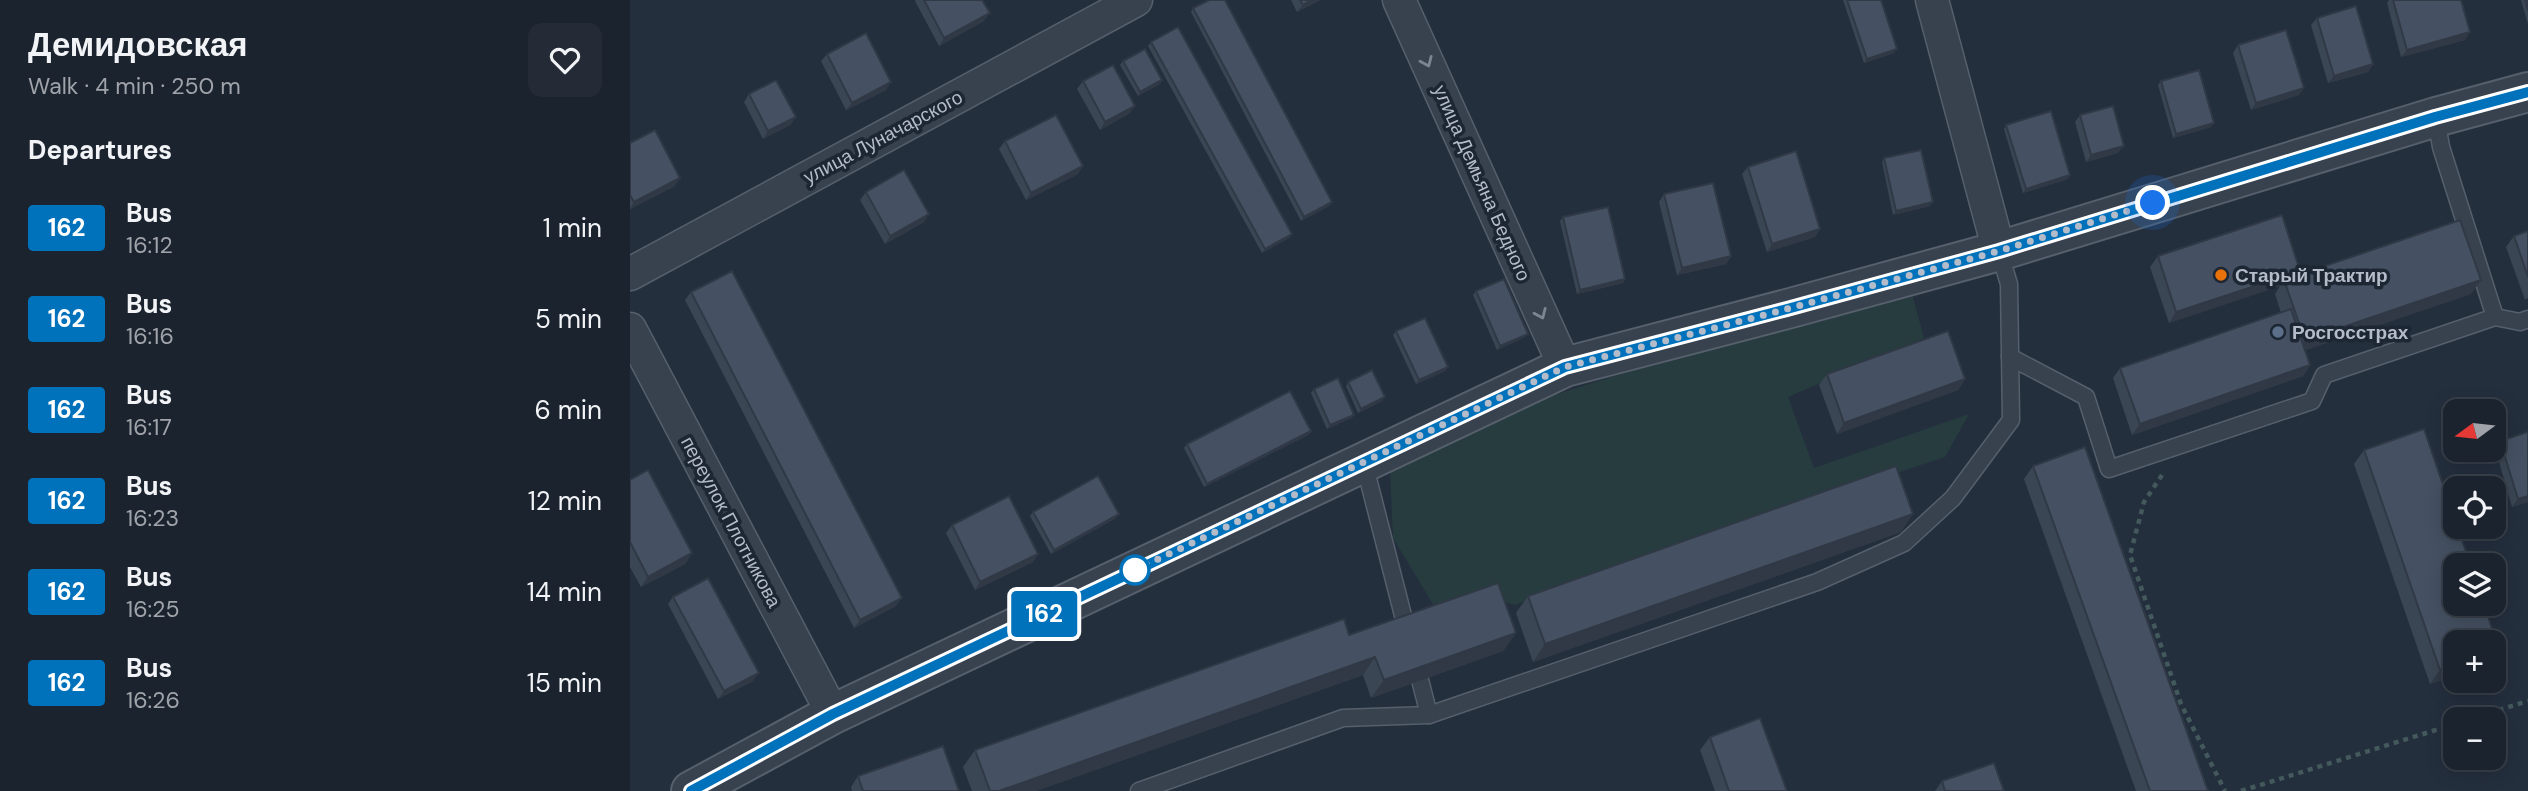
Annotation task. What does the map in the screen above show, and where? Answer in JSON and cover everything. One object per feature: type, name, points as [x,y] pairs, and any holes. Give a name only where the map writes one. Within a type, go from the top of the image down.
[{"type":"street","name":"улица Луначарского","points":[[630,274],[1136,0]]},
{"type":"street","name":"улица Демьяна Бедного","points":[[1399,0],[1565,367]]},
{"type":"street","points":[[1932,0],[1999,251]]},
{"type":"street","points":[[691,791],[833,714],[1565,367],[1999,251],[2435,117],[2528,92]]},
{"type":"street","name":"переулок Плотникова","points":[[630,329],[833,714]]},
{"type":"lane","points":[[2435,117],[2441,147],[2495,317]]},
{"type":"lane","points":[[1139,791],[1343,718],[1429,715],[1816,582],[1904,542],[1953,498],[2011,420],[2009,284],[1999,251]]},
{"type":"lane","points":[[2010,357],[2086,397],[2109,469],[2312,401],[2324,375],[2495,317],[2520,322],[2528,319]]},
{"type":"lane","points":[[1363,461],[1429,715]]},
{"type":"path","points":[[2184,444],[2144,502],[2130,555],[2181,704],[2227,791]]},
{"type":"path","points":[[2506,708],[2528,701]]},
{"type":"path","points":[[2241,791],[2443,728]]},
{"type":"green space","points":[[1911,290],[1924,338],[1788,397],[1814,468],[1969,414],[1945,457],[1735,526],[1515,605],[1487,597],[1433,604],[1393,538],[1390,468],[1532,402],[1688,353]]},
{"type":"building","points":[[924,0],[982,0],[990,13],[944,38]]},
{"type":"building","points":[[1209,0],[1225,0],[1332,202],[1304,217],[1193,8]]},
{"type":"building","points":[[1847,0],[1881,0],[1897,49],[1867,59]]},
{"type":"building","points":[[2393,0],[2461,0],[2470,32],[2407,50]]},
{"type":"building","points":[[2356,6],[2373,64],[2334,76],[2317,18]]},
{"type":"building","points":[[1178,27],[1292,234],[1265,249],[1151,42]]},
{"type":"building","points":[[2286,30],[2304,88],[2256,103],[2238,45]]},
{"type":"building","points":[[866,33],[891,82],[852,103],[827,54]]},
{"type":"building","points":[[1145,49],[1162,80],[1140,92],[1123,61]]},
{"type":"building","points":[[1113,65],[1135,106],[1105,122],[1083,81]]},
{"type":"building","points":[[2199,70],[2214,123],[2176,134],[2161,81]]},
{"type":"building","points":[[776,80],[796,117],[768,131],[749,94]]},
{"type":"building","points":[[2113,106],[2124,146],[2091,155],[2080,115]]},
{"type":"building","points":[[2051,111],[2070,175],[2026,189],[2006,125]]},
{"type":"building","points":[[1056,115],[1083,166],[1031,193],[1005,141]]},
{"type":"building","points":[[655,130],[680,178],[634,202],[630,195],[630,143]]},
{"type":"building","points":[[1921,150],[1933,202],[1896,211],[1884,158]]},
{"type":"building","points":[[1796,151],[1820,229],[1772,244],[1748,167]]},
{"type":"building","points":[[904,170],[929,214],[890,236],[866,192]]},
{"type":"building","points":[[1713,183],[1731,256],[1682,268],[1664,194]]},
{"type":"building","points":[[1608,207],[1625,279],[1580,290],[1563,217]]},
{"type":"building","name":"Старый Трактир","points":[[2282,215],[2300,271],[2176,312],[2158,256]]},
{"type":"building","points":[[2460,220],[2481,280],[2305,340],[2284,280]]},
{"type":"building","points":[[2528,231],[2528,277],[2514,236]]},
{"type":"building","points":[[732,271],[902,598],[860,620],[691,292]]},
{"type":"building","points":[[1504,279],[1528,334],[1500,346],[1476,291]]},
{"type":"building","points":[[2291,309],[2310,365],[2140,424],[2120,368]]},
{"type":"building","points":[[1425,318],[1448,367],[1419,380],[1396,331]]},
{"type":"building","points":[[1948,331],[1965,379],[1844,423],[1827,374]]},
{"type":"building","points":[[1372,370],[1385,397],[1361,409],[1348,382]]},
{"type":"building","points":[[1338,378],[1354,415],[1330,425],[1314,389]]},
{"type":"building","points":[[1290,391],[1311,431],[1207,484],[1187,444]]},
{"type":"building","points":[[2424,429],[2443,485],[2443,539],[2461,539],[2467,553],[2443,553],[2443,616],[2488,616],[2492,630],[2443,630],[2443,669],[2440,670],[2364,450]]},
{"type":"building","points":[[2528,432],[2528,496],[2518,499],[2506,460],[2506,439]]},
{"type":"building","points":[[2085,447],[2208,791],[2150,791],[2033,466]]},
{"type":"building","points":[[1896,466],[1913,514],[1545,644],[1528,596]]},
{"type":"building","points":[[648,470],[692,553],[648,577],[630,542],[630,480]]},
{"type":"building","points":[[1098,476],[1119,514],[1054,550],[1033,512]]},
{"type":"building","points":[[1009,496],[1038,554],[980,582],[952,525]]},
{"type":"building","points":[[708,578],[759,673],[724,691],[673,597]]},
{"type":"building","points":[[1498,583],[1516,633],[1384,680],[1375,657],[999,791],[990,791],[975,750],[1344,619],[1349,635]]},
{"type":"building","points":[[1760,718],[1787,791],[1729,791],[1710,737]]},
{"type":"building","points":[[943,746],[959,791],[863,791],[858,776]]},
{"type":"building","points":[[1994,763],[2004,791],[1945,791],[1942,781]]},
{"type":"bus line","name":"162","points":[[691,791],[833,714],[1565,367],[1999,251],[2435,117],[2528,92]]},
{"type":"place","name":"Старый Трактир","points":[[2221,275]]},
{"type":"place","name":"Росгосстрах","points":[[2278,332]]},
{"type":"route","points":[[1135,570],[1565,367],[1999,251],[2153,203]]}]
